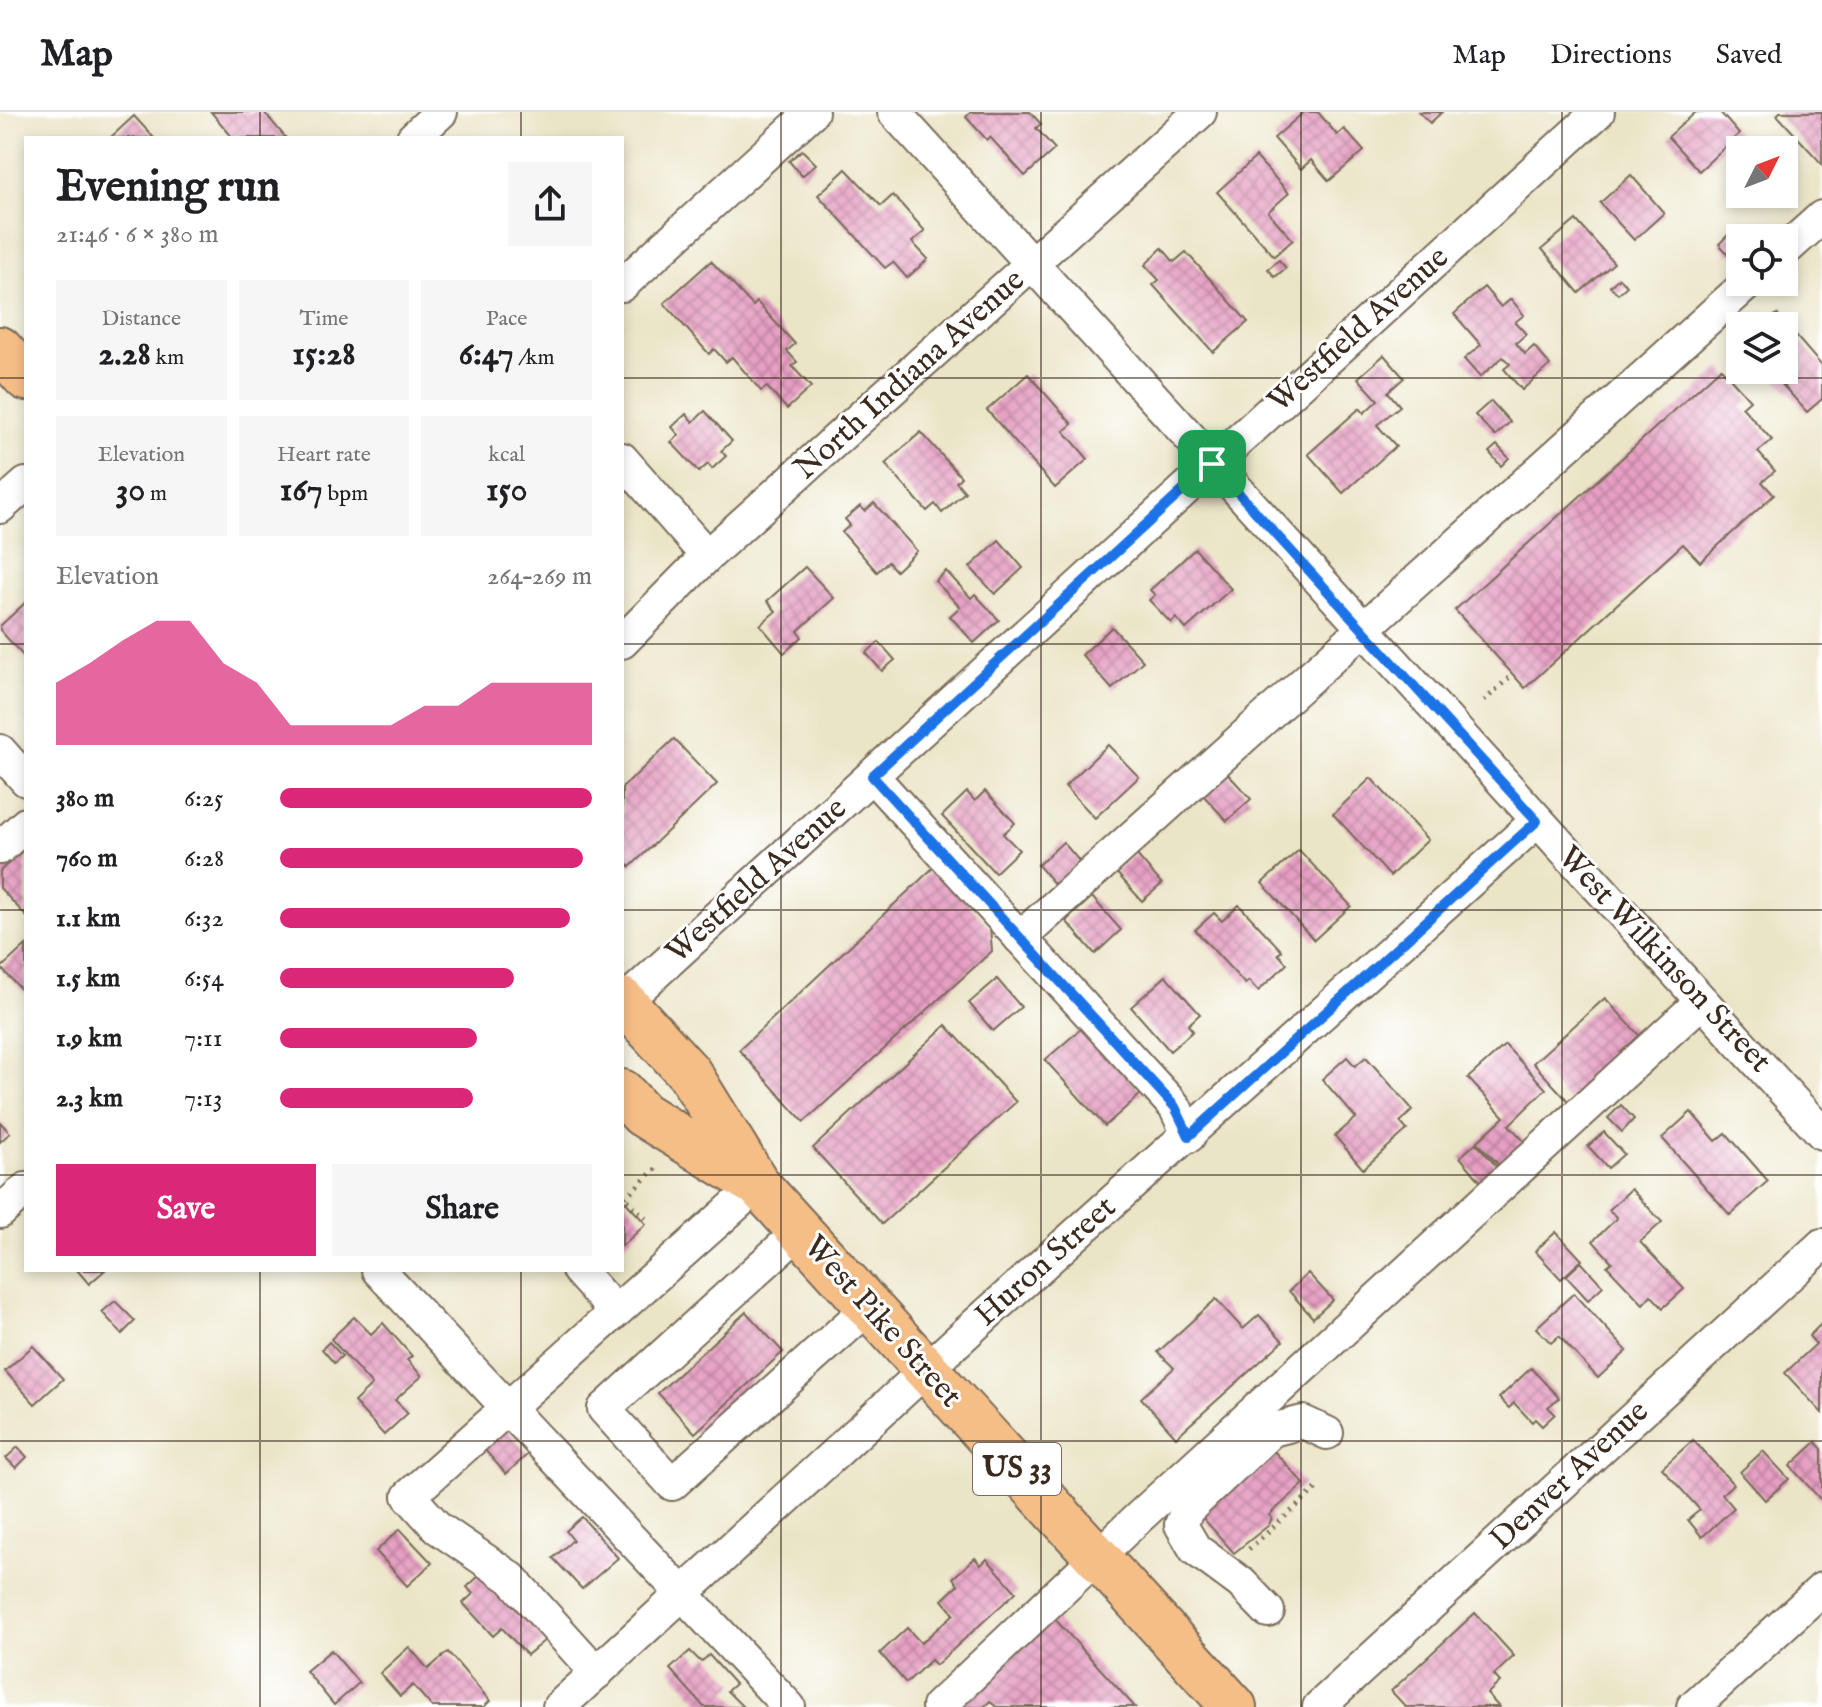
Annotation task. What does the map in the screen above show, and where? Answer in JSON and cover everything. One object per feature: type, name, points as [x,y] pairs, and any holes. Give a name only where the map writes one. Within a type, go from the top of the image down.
[{"type":"highway","points":[[0,349],[24,376]]},
{"type":"highway","name":"West Pike Street","points":[[624,1002],[689,1073],[758,1185],[1234,1707]]},
{"type":"highway","name":"West Pike Street","points":[[624,1094],[642,1114],[758,1185]]},
{"type":"street","points":[[415,136],[441,112]]},
{"type":"street","points":[[624,283],[812,112]]},
{"type":"street","name":"West Wilkinson Street","points":[[894,112],[1822,1133]]},
{"type":"street","name":"North Indiana Avenue","points":[[625,636],[707,556],[1200,112]]},
{"type":"street","name":"Westfield Avenue","points":[[624,1000],[1598,112]]},
{"type":"street","points":[[1798,238],[1822,217]]},
{"type":"street","points":[[1020,938],[1733,296]]},
{"type":"street","points":[[626,472],[707,556]]},
{"type":"street","points":[[0,507],[24,486]]},
{"type":"street","points":[[0,751],[24,778]]},
{"type":"street","points":[[872,776],[1175,1107],[1189,1136]]},
{"type":"street","name":"Huron Street","points":[[559,1707],[926,1370],[1537,821]]},
{"type":"street","points":[[0,848],[24,826]]},
{"type":"street","points":[[938,1707],[1096,1557],[1702,1001]]},
{"type":"street","points":[[597,1673],[511,1578],[438,1528],[409,1496],[614,1310],[758,1185]]},
{"type":"street","points":[[0,1212],[24,1191]]},
{"type":"street","points":[[800,1231],[604,1409],[672,1484],[869,1307]]},
{"type":"street","name":"Denver Avenue","points":[[1319,1707],[1822,1245]]},
{"type":"street","points":[[380,1272],[789,1707]]},
{"type":"street","points":[[580,1272],[614,1310]]},
{"type":"street","points":[[1268,1611],[1225,1571],[1195,1549],[1185,1537],[1181,1525],[1187,1510],[1272,1430],[1303,1422],[1327,1433]]},
{"type":"street","points":[[1693,1707],[1822,1589]]},
{"type":"path","points":[[1484,701],[1513,674]]},
{"type":"path","points":[[647,1220],[624,1195],[659,1166]]},
{"type":"path","points":[[1225,1571],[1318,1487]]},
{"type":"building","points":[[211,112],[264,112],[284,136],[231,136]]},
{"type":"building","points":[[971,112],[1030,112],[1041,124],[1036,128],[1055,149],[1025,176],[990,137],[987,140],[966,117]]},
{"type":"building","points":[[1304,112],[1318,112],[1337,135],[1344,129],[1364,151],[1329,181],[1311,160],[1301,169],[1274,138]]},
{"type":"building","points":[[1419,112],[1442,112],[1430,123]]},
{"type":"building","points":[[1696,112],[1720,112],[1739,134],[1726,136],[1726,146],[1699,171],[1668,137]]},
{"type":"building","points":[[1780,112],[1822,112],[1822,164],[1798,136],[1777,115]]},
{"type":"building","points":[[134,116],[152,136],[112,136]]},
{"type":"building","points":[[802,150],[816,164],[802,176],[789,161]]},
{"type":"building","points":[[1256,157],[1289,193],[1268,212],[1293,240],[1274,256],[1217,192]]},
{"type":"building","points":[[846,169],[881,206],[893,195],[925,231],[912,242],[928,259],[907,278],[893,262],[885,268],[818,195]]},
{"type":"building","points":[[1631,175],[1664,213],[1634,240],[1600,203]]},
{"type":"building","points":[[1576,220],[1614,263],[1579,293],[1542,249]]},
{"type":"building","points":[[1726,237],[1726,252],[1719,244]]},
{"type":"building","points":[[1162,248],[1174,262],[1186,252],[1248,322],[1213,352],[1153,285],[1159,280],[1145,265]]},
{"type":"building","points":[[1279,260],[1286,268],[1275,277],[1268,269]]},
{"type":"building","points":[[711,261],[753,306],[757,302],[795,344],[787,351],[797,362],[792,366],[811,387],[787,409],[767,387],[761,391],[732,357],[726,362],[714,349],[709,354],[664,303]]},
{"type":"building","points":[[1619,278],[1627,286],[1618,294],[1610,286]]},
{"type":"building","points":[[1484,287],[1501,307],[1511,299],[1524,315],[1515,322],[1526,334],[1516,343],[1525,354],[1534,346],[1550,365],[1522,390],[1504,369],[1510,364],[1503,357],[1480,377],[1464,359],[1481,345],[1454,314]]},
{"type":"building","points":[[1798,338],[1822,366],[1822,399],[1807,412],[1782,384],[1798,384]]},
{"type":"building","points":[[1384,355],[1404,378],[1388,392],[1400,406],[1377,425],[1396,446],[1343,493],[1308,454],[1360,408],[1364,413],[1378,400],[1358,378]]},
{"type":"building","points":[[1721,368],[1726,374],[1726,384],[1736,384],[1750,400],[1742,407],[1772,440],[1758,452],[1775,471],[1762,482],[1774,495],[1700,562],[1683,544],[1525,688],[1455,610]]},
{"type":"building","points":[[1028,374],[1072,424],[1064,431],[1088,459],[1055,488],[987,410]]},
{"type":"building","points":[[1491,401],[1510,422],[1495,436],[1475,415]]},
{"type":"building","points":[[705,411],[732,441],[721,451],[726,456],[712,469],[708,464],[699,472],[671,442],[679,435],[672,427],[686,414],[693,422]]},
{"type":"building","points":[[921,432],[961,477],[956,482],[965,492],[942,513],[935,504],[927,511],[885,464]]},
{"type":"building","points":[[1497,445],[1509,458],[1501,466],[1489,452]]},
{"type":"building","points":[[874,503],[917,551],[896,571],[888,562],[877,572],[842,532],[850,525],[845,519],[860,506],[865,511]]},
{"type":"building","points":[[999,540],[1023,568],[995,594],[970,567]]},
{"type":"building","points":[[1195,549],[1231,589],[1186,629],[1176,618],[1171,623],[1149,600],[1155,595],[1150,590]]},
{"type":"building","points":[[805,567],[834,598],[798,631],[802,637],[784,653],[760,625],[776,611],[767,601]]},
{"type":"building","points":[[946,571],[971,598],[975,594],[999,620],[974,643],[950,616],[960,607],[935,581]]},
{"type":"building","points":[[24,604],[24,657],[0,630],[0,626]]},
{"type":"building","points":[[1112,627],[1143,661],[1112,689],[1082,655]]},
{"type":"building","points":[[879,642],[895,660],[882,671],[866,653]]},
{"type":"building","points":[[674,739],[717,784],[630,867],[624,860],[624,786]]},
{"type":"building","points":[[1108,745],[1139,777],[1095,818],[1065,786]]},
{"type":"building","points":[[1226,772],[1251,799],[1227,821],[1202,794]]},
{"type":"building","points":[[1371,778],[1428,840],[1390,876],[1333,814]]},
{"type":"building","points":[[985,791],[1015,823],[1003,834],[1019,850],[995,873],[942,816],[967,792],[975,801]]},
{"type":"building","points":[[1063,842],[1080,862],[1055,885],[1038,865]]},
{"type":"building","points":[[24,849],[24,914],[0,888],[0,871]]},
{"type":"building","points":[[1299,850],[1351,906],[1314,940],[1262,883]]},
{"type":"building","points":[[1136,854],[1162,884],[1142,901],[1115,871]]},
{"type":"building","points":[[934,867],[990,928],[992,951],[804,1122],[739,1050]]},
{"type":"building","points":[[1092,897],[1121,930],[1095,954],[1066,921]]},
{"type":"building","points":[[1239,905],[1282,951],[1278,954],[1287,964],[1258,991],[1249,981],[1245,984],[1195,930],[1214,913],[1222,921]]},
{"type":"building","points":[[24,947],[24,993],[1,968]]},
{"type":"building","points":[[1166,976],[1200,1014],[1188,1025],[1193,1031],[1170,1051],[1131,1007]]},
{"type":"building","points":[[997,979],[1021,1007],[993,1031],[969,1003]]},
{"type":"building","points":[[1605,998],[1640,1036],[1568,1101],[1533,1063]]},
{"type":"building","points":[[946,1025],[1016,1102],[882,1224],[813,1148]]},
{"type":"building","points":[[1083,1027],[1142,1093],[1105,1126],[1045,1060]]},
{"type":"building","points":[[1505,1045],[1546,1089],[1509,1125],[1525,1142],[1499,1165],[1477,1142],[1504,1117],[1468,1078]]},
{"type":"building","points":[[1347,1057],[1355,1066],[1366,1057],[1413,1110],[1400,1122],[1407,1130],[1363,1169],[1335,1136],[1356,1118],[1322,1079]]},
{"type":"building","points":[[1621,1105],[1634,1119],[1622,1132],[1608,1118]]},
{"type":"building","points":[[1691,1112],[1716,1141],[1726,1133],[1768,1181],[1730,1215],[1662,1138]]},
{"type":"building","points":[[0,1122],[10,1133],[0,1142]]},
{"type":"building","points":[[1604,1132],[1624,1154],[1608,1168],[1588,1146]]},
{"type":"building","points":[[1476,1143],[1497,1167],[1481,1182],[1460,1157]]},
{"type":"building","points":[[1631,1189],[1662,1222],[1640,1242],[1684,1289],[1663,1308],[1651,1295],[1643,1304],[1607,1266],[1612,1262],[1593,1241],[1617,1218],[1609,1210]]},
{"type":"building","points":[[624,1200],[646,1224],[624,1244]]},
{"type":"building","points":[[1556,1232],[1582,1260],[1561,1279],[1535,1251]]},
{"type":"building","points":[[1581,1262],[1603,1286],[1588,1300],[1566,1276]]},
{"type":"building","points":[[79,1272],[103,1272],[89,1284]]},
{"type":"building","points":[[1308,1273],[1333,1300],[1313,1318],[1289,1291]]},
{"type":"building","points":[[1574,1293],[1627,1351],[1598,1378],[1559,1336],[1551,1343],[1536,1328]]},
{"type":"building","points":[[1216,1299],[1243,1329],[1259,1315],[1283,1341],[1176,1437],[1141,1398],[1174,1368],[1158,1352]]},
{"type":"building","points":[[115,1301],[135,1321],[122,1334],[102,1312]]},
{"type":"building","points":[[746,1312],[783,1352],[695,1433],[658,1393]]},
{"type":"building","points":[[354,1317],[371,1334],[383,1323],[412,1356],[407,1360],[422,1376],[395,1400],[408,1413],[384,1435],[354,1402],[372,1385],[331,1339]]},
{"type":"building","points":[[1822,1323],[1822,1413],[1785,1373],[1816,1344],[1809,1336]]},
{"type":"building","points":[[329,1342],[342,1356],[334,1363],[322,1349]]},
{"type":"building","points":[[33,1346],[63,1379],[35,1404],[5,1371]]},
{"type":"building","points":[[1531,1368],[1559,1398],[1548,1407],[1555,1414],[1542,1426],[1535,1419],[1532,1422],[1514,1403],[1509,1408],[1499,1398]]},
{"type":"building","points":[[506,1429],[528,1454],[506,1474],[484,1449]]},
{"type":"building","points":[[1693,1440],[1733,1484],[1722,1494],[1734,1508],[1702,1537],[1688,1520],[1700,1510],[1662,1468]]},
{"type":"building","points":[[1816,1442],[1822,1449],[1822,1501],[1790,1466]]},
{"type":"building","points":[[18,1447],[27,1457],[16,1468],[6,1458]]},
{"type":"building","points":[[1273,1450],[1304,1484],[1269,1515],[1272,1518],[1269,1525],[1234,1553],[1195,1509]]},
{"type":"building","points":[[1763,1451],[1789,1479],[1765,1500],[1740,1472]]},
{"type":"building","points":[[582,1517],[618,1558],[582,1589],[553,1558],[573,1540],[566,1531]]},
{"type":"building","points":[[400,1529],[432,1563],[407,1586],[376,1551]]},
{"type":"building","points":[[975,1558],[981,1565],[987,1559],[1016,1592],[936,1665],[931,1660],[906,1683],[880,1653],[907,1628],[921,1643],[954,1614],[942,1600],[958,1585],[953,1578]]},
{"type":"building","points":[[499,1572],[545,1623],[537,1631],[545,1640],[527,1655],[502,1628],[493,1636],[463,1603],[473,1594],[467,1587],[481,1574]]},
{"type":"building","points":[[1475,1613],[1514,1656],[1494,1675],[1500,1682],[1487,1694],[1499,1707],[1406,1707],[1391,1691]]},
{"type":"building","points":[[1054,1618],[1135,1707],[996,1707],[990,1701],[984,1707],[955,1707]]},
{"type":"building","points":[[409,1647],[428,1669],[448,1652],[490,1701],[484,1707],[432,1707],[413,1685],[400,1696],[380,1673]]},
{"type":"building","points":[[331,1650],[359,1683],[334,1705],[306,1671]]},
{"type":"building","points":[[690,1651],[701,1662],[709,1655],[735,1684],[727,1691],[743,1707],[704,1707],[670,1669]]},
{"type":"route","points":[[1212,464],[1537,821],[1189,1136],[1175,1107],[872,776],[1212,464]]}]
